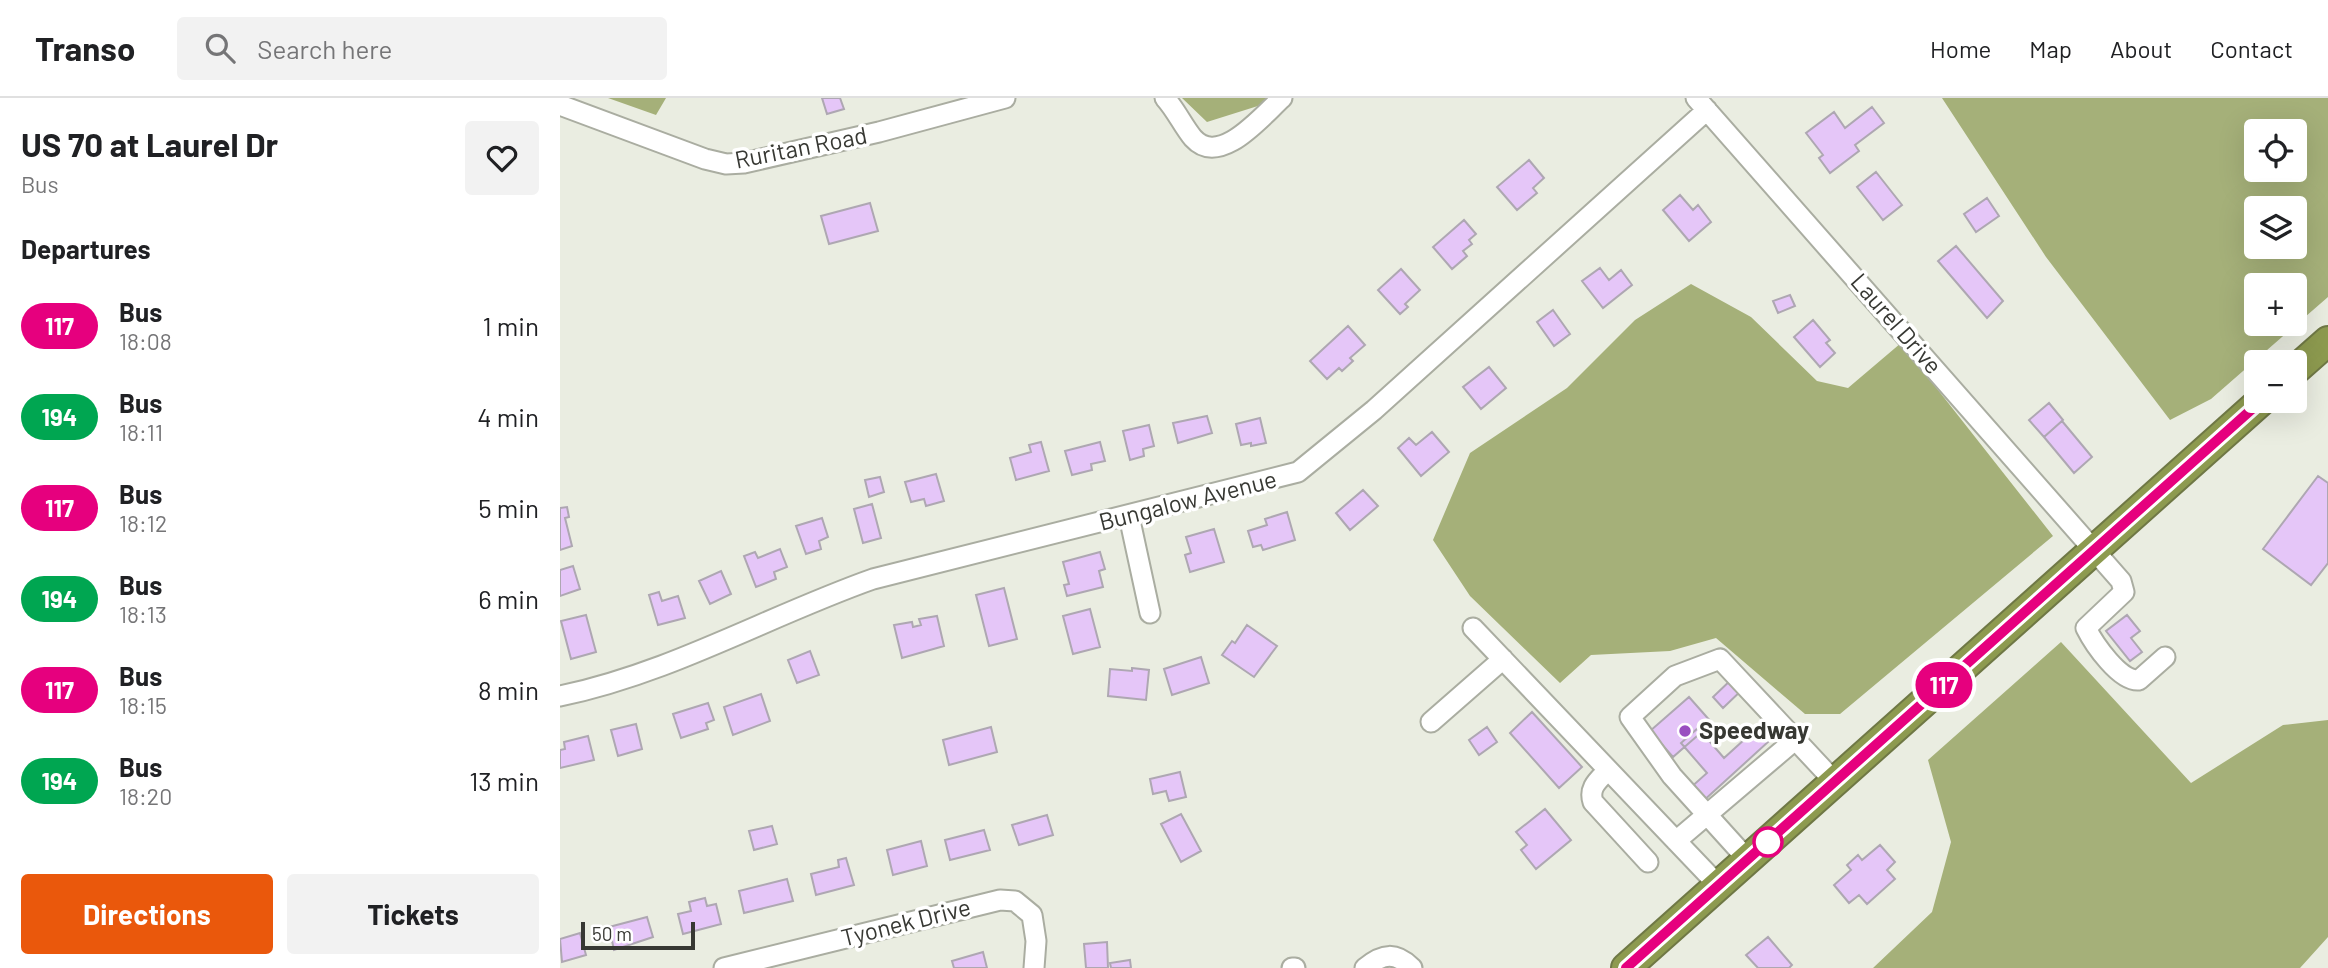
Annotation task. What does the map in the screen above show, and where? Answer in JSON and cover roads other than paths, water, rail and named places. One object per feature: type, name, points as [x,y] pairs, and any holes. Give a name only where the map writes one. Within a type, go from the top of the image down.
[{"type":"highway","points":[[2307,360],[2328,341]]},
{"type":"highway","points":[[1626,968],[2248,413]]},
{"type":"street","name":"Ruritan Road","points":[[560,105],[705,159],[735,164],[827,145],[1005,98]]},
{"type":"street","points":[[1165,98],[1202,146],[1222,146],[1232,142],[1282,98]]},
{"type":"street","name":"Bungalow Avenue","points":[[560,696],[646,671],[707,649],[829,594],[873,579],[1298,472],[1374,410],[1701,104]]},
{"type":"street","name":"Laurel Drive","points":[[1701,104],[2121,581],[2124,592],[2086,628],[2095,644],[2124,676],[2134,681],[2139,680],[2165,657]]},
{"type":"street","points":[[1129,516],[1150,613]]},
{"type":"street","points":[[1473,628],[1719,886]]},
{"type":"street","points":[[1431,722],[1503,659]]},
{"type":"street","points":[[1748,860],[1672,776],[1630,717],[1675,676],[1720,659],[1835,782]]},
{"type":"street","points":[[1676,841],[1796,739]]},
{"type":"street","points":[[1608,770],[1591,788],[1593,802],[1648,862]]},
{"type":"street","name":"Tyonek Drive","points":[[724,968],[1000,900],[1015,901],[1032,915],[1036,941],[1034,968]]},
{"type":"street","points":[[1365,968],[1387,956],[1401,957],[1412,968]]},
{"type":"place","name":"Speedway","points":[[1685,731]]}]
